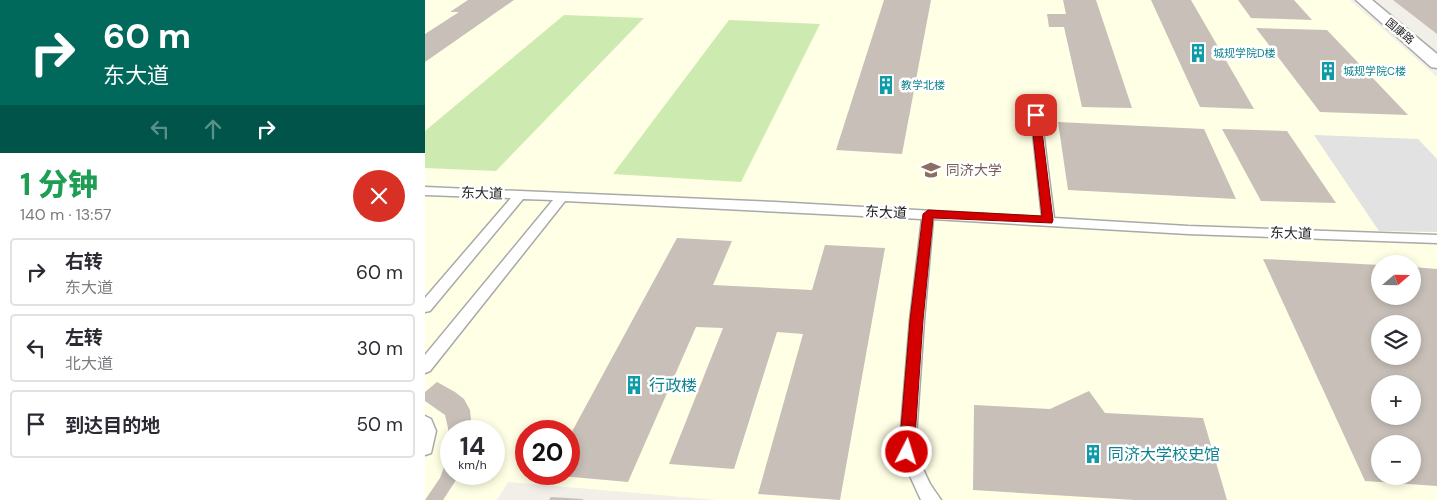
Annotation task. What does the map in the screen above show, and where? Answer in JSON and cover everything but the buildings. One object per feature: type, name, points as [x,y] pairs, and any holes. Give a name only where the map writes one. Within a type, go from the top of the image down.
[{"type":"street","name":"国康路","points":[[1363,0],[1437,63]]},
{"type":"lane","points":[[1036,115],[1048,220]]},
{"type":"lane","name":"东大道","points":[[425,191],[1048,220],[1188,230],[1437,239]]},
{"type":"lane","points":[[425,307],[520,195]]},
{"type":"lane","points":[[425,366],[562,196]]},
{"type":"lane","points":[[928,214],[917,320],[907,452],[924,490],[932,500]]},
{"type":"lane","points":[[425,424],[428,431],[425,447]]},
{"type":"shaded area","name":"同济大学","points":[[425,0],[1350,0],[1437,77],[1437,500],[718,500],[543,485],[580,485],[580,420],[515,420],[515,483],[508,482],[497,500],[425,500]]},
{"type":"shaded area","points":[[1314,135],[1418,139],[1437,159],[1437,232],[1379,231]]},
{"type":"green space","points":[[564,15],[644,18],[496,171],[425,168],[425,131]]},
{"type":"green space","points":[[729,20],[820,24],[741,182],[613,174]]},
{"type":"place","name":"城规学院D楼","points":[[1198,53]]},
{"type":"place","name":"城规学院C楼","points":[[1328,71]]},
{"type":"place","name":"教学北楼","points":[[886,85]]},
{"type":"place","name":"同济大学","points":[[931,170]]},
{"type":"place","name":"行政楼","points":[[634,385]]},
{"type":"place","name":"同济大学校史馆","points":[[1093,454]]},
{"type":"route","points":[[907,452],[917,320],[928,214],[1048,220],[1036,115]]}]
